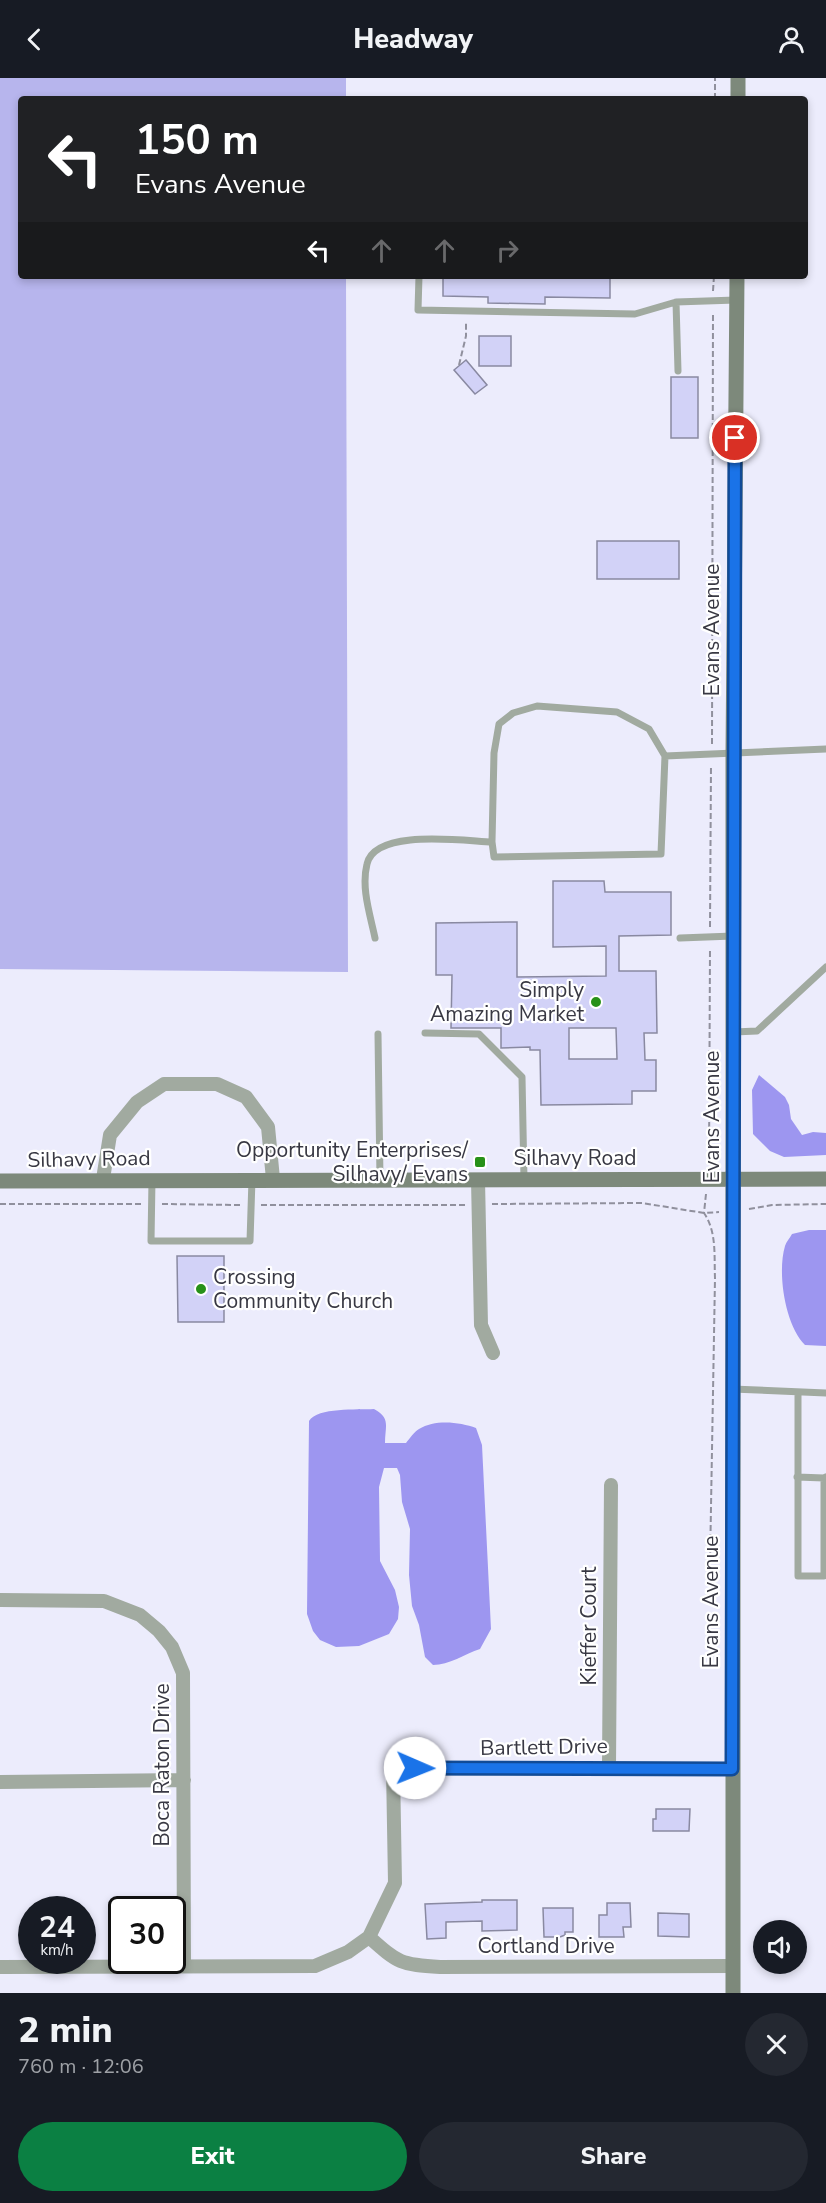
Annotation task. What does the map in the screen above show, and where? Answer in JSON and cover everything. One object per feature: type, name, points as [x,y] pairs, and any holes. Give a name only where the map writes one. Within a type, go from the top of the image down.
[{"type":"street","points":[[738,78],[738,96]]},
{"type":"street","name":"Evans Avenue","points":[[733,1993],[733,754],[737,279]]},
{"type":"street","points":[[104,1179],[110,1135],[137,1102],[164,1084],[217,1084],[246,1097],[268,1127],[273,1179]]},
{"type":"street","name":"Silhavy Road","points":[[0,1181],[826,1179]]},
{"type":"street","points":[[478,1180],[481,1325],[493,1353]]},
{"type":"street","name":"Kieffer Court","points":[[609,1767],[611,1485]]},
{"type":"street","name":"Boca Raton Drive","points":[[0,1600],[104,1601],[140,1615],[159,1631],[172,1647],[183,1673],[184,1896]]},
{"type":"street","name":"Bartlett Drive","points":[[369,1937],[395,1883],[393,1768],[732,1769]]},
{"type":"street","points":[[0,1782],[184,1780]]},
{"type":"street","points":[[186,1965],[315,1966],[348,1952],[369,1937]]},
{"type":"street","name":"Cortland Drive","points":[[369,1937],[393,1959],[412,1965],[440,1967],[733,1966]]},
{"type":"street","points":[[0,1967],[108,1966]]},
{"type":"lane","points":[[419,279],[418,310],[635,314],[676,302],[736,300]]},
{"type":"lane","points":[[676,302],[678,371]]},
{"type":"lane","points":[[537,706],[617,712],[649,729],[665,756],[661,854],[494,858],[492,842],[494,753],[499,724],[513,713],[537,706]]},
{"type":"lane","points":[[665,756],[826,749]]},
{"type":"lane","points":[[375,938],[365,883],[367,861],[382,845],[404,839],[492,842]]},
{"type":"lane","points":[[680,938],[733,936]]},
{"type":"lane","points":[[733,1032],[757,1031],[826,967]]},
{"type":"lane","points":[[425,1033],[479,1034],[522,1077],[524,1179]]},
{"type":"lane","points":[[378,1034],[380,1179]]},
{"type":"lane","points":[[152,1179],[151,1241],[250,1241],[252,1179]]},
{"type":"lane","points":[[732,1389],[826,1393]]},
{"type":"lane","points":[[797,1477],[825,1478],[824,1576],[798,1576],[797,1477],[798,1392]]},
{"type":"path","points":[[715,78],[715,96]]},
{"type":"path","points":[[710,1564],[715,1278],[714,1240],[709,1221],[704,1213],[710,1156],[714,279]]},
{"type":"path","points":[[459,365],[466,336],[466,310]]},
{"type":"path","points":[[0,1204],[642,1203],[704,1213],[772,1205],[826,1204]]},
{"type":"shaded area","points":[[0,78],[346,78],[346,96],[18,96],[18,279],[346,279],[348,972],[0,969]]},
{"type":"shaded area","points":[[759,1075],[785,1097],[791,1119],[802,1135],[813,1132],[826,1133],[826,1155],[784,1157],[770,1151],[753,1134],[752,1090]]},
{"type":"shaded area","points":[[809,1230],[826,1230],[826,1346],[805,1345],[792,1325],[784,1298],[782,1270],[786,1244],[792,1234]]},
{"type":"shaded area","points":[[374,1409],[385,1419],[385,1443],[406,1443],[415,1432],[425,1426],[448,1422],[476,1428],[482,1445],[491,1629],[480,1649],[445,1663],[433,1665],[425,1657],[419,1625],[412,1606],[409,1575],[410,1529],[402,1502],[400,1475],[397,1468],[384,1468],[379,1487],[380,1561],[395,1590],[399,1607],[398,1619],[389,1634],[359,1646],[336,1647],[320,1640],[313,1631],[307,1614],[309,1421],[329,1411]]},
{"type":"building","points":[[443,279],[610,279],[610,298],[545,297],[545,304],[488,303],[488,297],[443,296]]},
{"type":"building","points":[[479,336],[511,336],[511,366],[479,366]]},
{"type":"building","points":[[466,360],[487,385],[475,394],[454,370]]},
{"type":"building","points":[[671,377],[698,377],[698,438],[671,438]]},
{"type":"building","points":[[597,541],[679,541],[679,579],[597,579]]},
{"type":"building","points":[[553,881],[604,881],[605,892],[671,892],[671,935],[619,936],[619,971],[656,971],[657,1033],[644,1033],[645,1060],[656,1060],[656,1091],[632,1091],[632,1104],[541,1105],[540,1050],[530,1050],[530,1047],[501,1048],[501,1028],[451,1028],[452,975],[436,975],[436,923],[517,922],[517,977],[606,976],[606,946],[553,947]],"holes":[[[569,1028],[616,1028],[617,1059],[569,1059]]]},
{"type":"building","name":"Crossing Community Church","points":[[177,1256],[224,1256],[224,1322],[178,1322]]},
{"type":"building","points":[[656,1809],[690,1809],[689,1831],[653,1831]]},
{"type":"building","points":[[482,1900],[517,1900],[517,1930],[482,1931],[482,1921],[446,1922],[446,1938],[427,1939],[425,1904],[482,1902]]},
{"type":"building","points":[[607,1903],[630,1903],[631,1927],[623,1927],[624,1937],[599,1937],[599,1915],[607,1915]]},
{"type":"building","points":[[543,1908],[573,1908],[573,1932],[565,1932],[565,1935],[560,1937],[544,1937]]},
{"type":"building","points":[[658,1913],[689,1914],[689,1937],[658,1936]]},
{"type":"place","name":"Simply Amazing Market","points":[[596,1002]]},
{"type":"place","name":"Opportunity Enterprises/ Silhavy/ Evans","points":[[480,1162]]},
{"type":"place","name":"Crossing Community Church","points":[[201,1289]]},
{"type":"route","points":[[415,1768],[732,1769],[735,438]]}]
